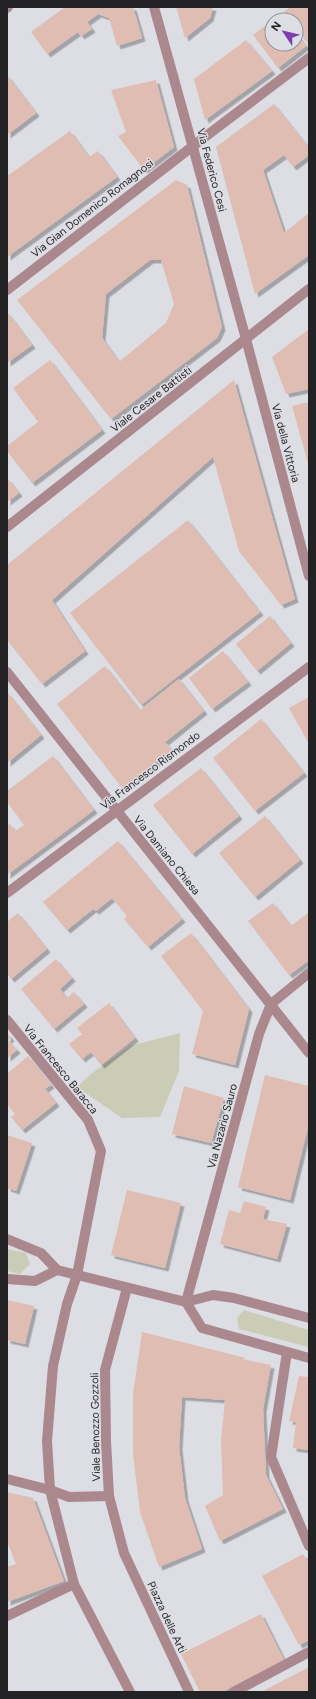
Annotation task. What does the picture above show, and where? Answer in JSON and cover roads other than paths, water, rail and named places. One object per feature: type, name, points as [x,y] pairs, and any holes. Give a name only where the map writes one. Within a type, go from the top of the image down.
[{"type":"street","name":"Via Federico Cesi","points":[[154,7],[246,339]]},
{"type":"street","name":"Via Gian Domenico Romagnosi","points":[[7,290],[309,58]]},
{"type":"street","name":"Viale Cesare Battisti","points":[[7,527],[309,290]]},
{"type":"street","name":"Via della Vittoria","points":[[246,339],[309,576]]},
{"type":"street","name":"Via Francesco Rismondo","points":[[7,893],[309,667]]},
{"type":"street","name":"Via Damiano Chiesa","points":[[7,672],[309,1053]]},
{"type":"street","name":"Via Nazario Sauro","points":[[186,1302],[259,1034],[271,1004],[309,973]]},
{"type":"street","name":"Via Francesco Baracca","points":[[7,1020],[88,1120],[100,1151],[77,1275]]},
{"type":"street","points":[[7,1240],[41,1253],[57,1270],[186,1302],[213,1295],[234,1298],[309,1318]]},
{"type":"street","points":[[7,1280],[35,1281],[57,1270]]},
{"type":"street","points":[[77,1275],[67,1304],[53,1366],[47,1441],[50,1490],[74,1584],[130,1692]]},
{"type":"street","name":"Viale Benozzo Gozzoli","points":[[124,1553],[109,1496],[106,1441],[105,1370],[127,1288]]},
{"type":"street","points":[[186,1302],[202,1328],[309,1358]]},
{"type":"street","points":[[287,1352],[271,1457],[309,1546]]},
{"type":"street","name":"Viale Benozzo Gozzoli","points":[[7,1479],[50,1490],[69,1497],[109,1496]]},
{"type":"street","name":"Piazza delle Arti","points":[[124,1553],[189,1692]]},
{"type":"street","points":[[7,1616],[74,1584]]},
{"type":"street","points":[[234,1692],[309,1652]]}]
